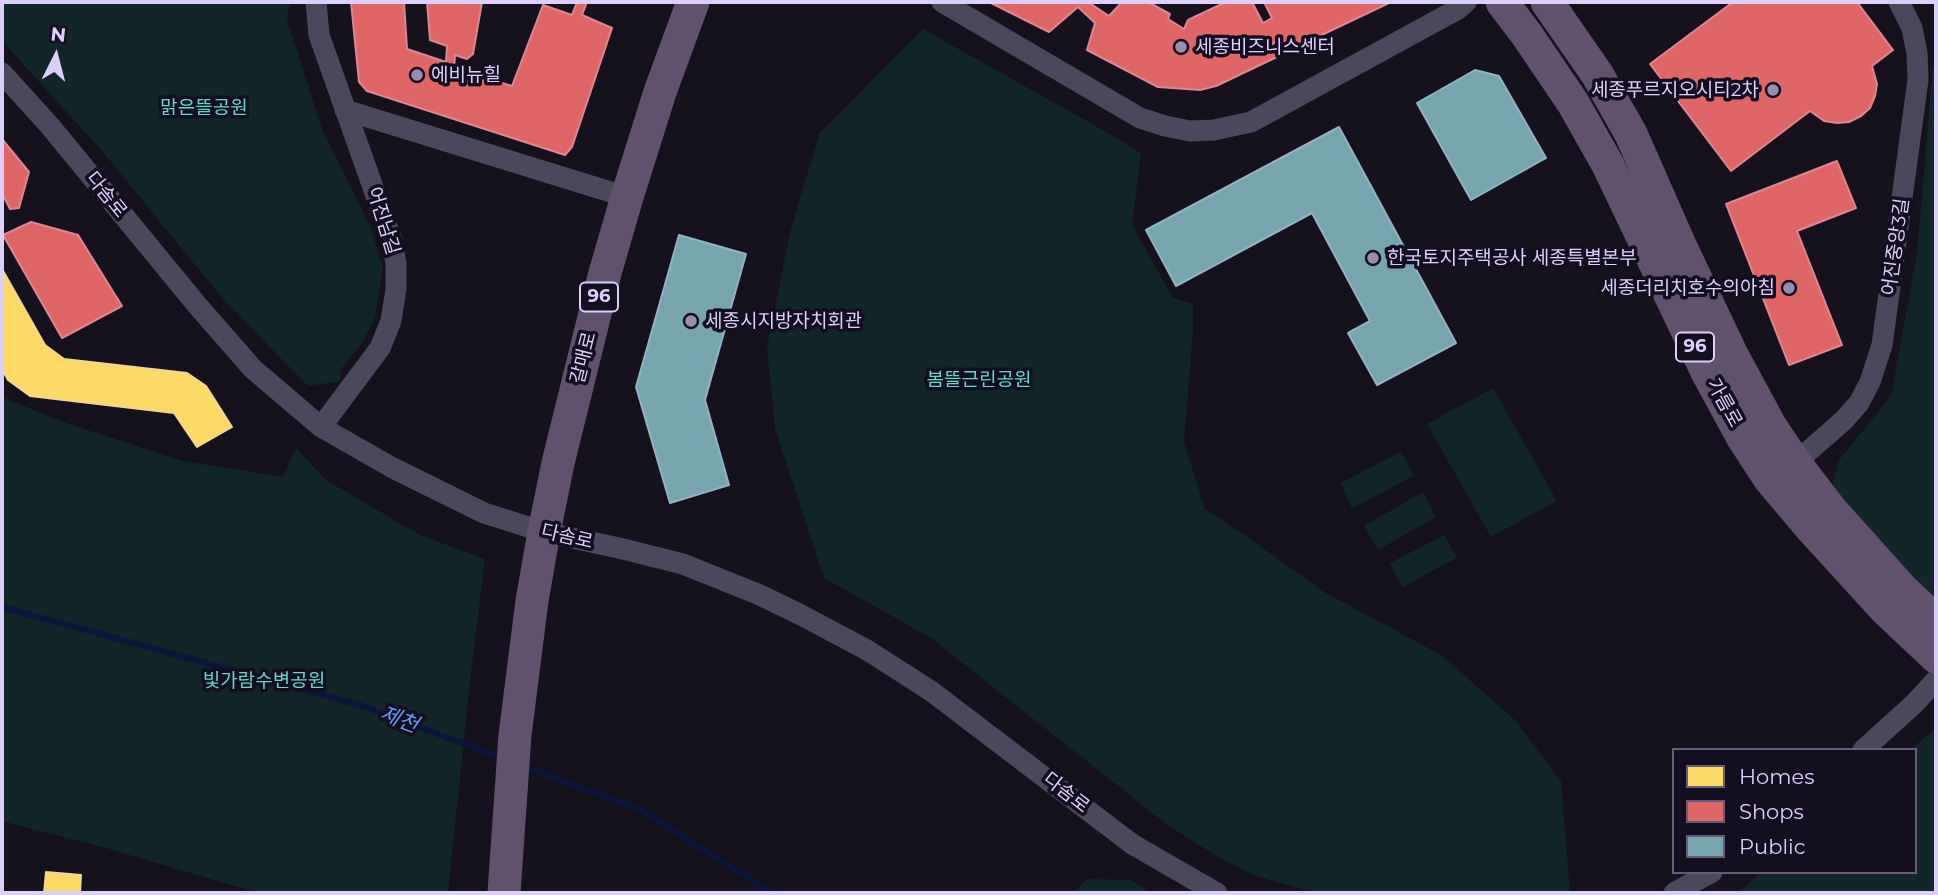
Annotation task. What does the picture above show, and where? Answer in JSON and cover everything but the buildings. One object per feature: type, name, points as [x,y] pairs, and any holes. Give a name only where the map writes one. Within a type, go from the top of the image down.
[{"type":"main road","name":"갈매로","points":[[504,893],[515,735],[533,601],[558,463],[605,273],[627,197],[660,92],[693,2]]},
{"type":"main road","name":"가름로","points":[[1502,2],[1573,103],[1608,165],[1706,370],[1743,438],[1763,468],[1812,529],[1884,608],[1936,657]]},
{"type":"main road","name":"가름로","points":[[1547,2],[1597,74],[1631,134],[1731,353],[1771,427],[1832,511],[1903,590],[1936,621]]},
{"type":"street","name":"어진남길","points":[[316,2],[319,35],[391,238],[396,263],[396,289],[391,321],[380,348],[321,427]]},
{"type":"street","points":[[942,2],[1140,118],[1191,131],[1214,130],[1251,122],[1447,16],[1466,2]]},
{"type":"street","name":"어진중앙3길","points":[[1795,463],[1844,420],[1859,403],[1870,382],[1882,345],[1918,80],[1917,53],[1912,29],[1899,2]]},
{"type":"street","name":"다솜로","points":[[2,74],[50,125],[139,237],[253,369],[321,427],[391,467],[484,513],[544,532],[683,564],[760,595],[867,650],[932,691],[1132,844],[1217,893]]},
{"type":"street","points":[[345,110],[627,197]]},
{"type":"street","points":[[1865,748],[1936,680]]},
{"type":"street","points":[[1674,893],[1708,874]]},
{"type":"green space","name":"맑은뜰공원","points":[[2,2],[290,2],[287,19],[322,129],[371,228],[383,269],[375,317],[363,342],[341,369],[340,381],[308,386],[223,299],[102,151],[2,41]]},
{"type":"green space","name":"봄뜰근린공원","points":[[923,29],[1141,153],[1132,225],[1173,298],[1193,304],[1184,442],[1205,509],[1326,593],[1441,655],[1515,720],[1561,781],[1570,893],[1315,893],[1256,876],[1221,859],[1166,824],[931,638],[824,578],[775,429],[767,348],[789,237],[819,134]]},
{"type":"green space","points":[[1936,61],[1936,602],[1832,487],[1838,461],[1891,396],[1917,253],[1933,66]]},
{"type":"green space","points":[[1493,388],[1557,501],[1491,537],[1427,424]]},
{"type":"green space","name":"빛가람수변공원","points":[[2,397],[69,424],[183,461],[283,477],[296,448],[326,480],[420,535],[485,559],[448,893],[258,893],[106,848],[2,821]]},
{"type":"green space","points":[[1401,452],[1414,476],[1352,508],[1340,483]]},
{"type":"green space","points":[[1423,492],[1436,517],[1378,550],[1364,526]]},
{"type":"green space","points":[[1444,535],[1457,558],[1402,587],[1390,563]]},
{"type":"green space","points":[[1936,728],[1936,893],[1731,893],[1742,889],[1760,874],[1917,874],[1917,748],[1912,748]]},
{"type":"green space","points":[[1087,879],[1131,880],[1152,893],[1072,893]]},
{"type":"waterway","name":"제천","points":[[2,607],[363,706],[502,758]]},
{"type":"waterway","name":"제천","points":[[522,766],[641,810],[772,893]]},
{"type":"place","name":"세종비즈니스센터","points":[[1181,47]]},
{"type":"place","name":"에비뉴힐","points":[[417,75]]},
{"type":"place","name":"세종푸르지오시티2차","points":[[1773,90]]},
{"type":"place","name":"한국토지주택공사 세종특별본부","points":[[1373,258]]},
{"type":"place","name":"세종더리치호수의아침","points":[[1789,288]]},
{"type":"place","name":"세종시지방자치회관","points":[[691,321]]}]
